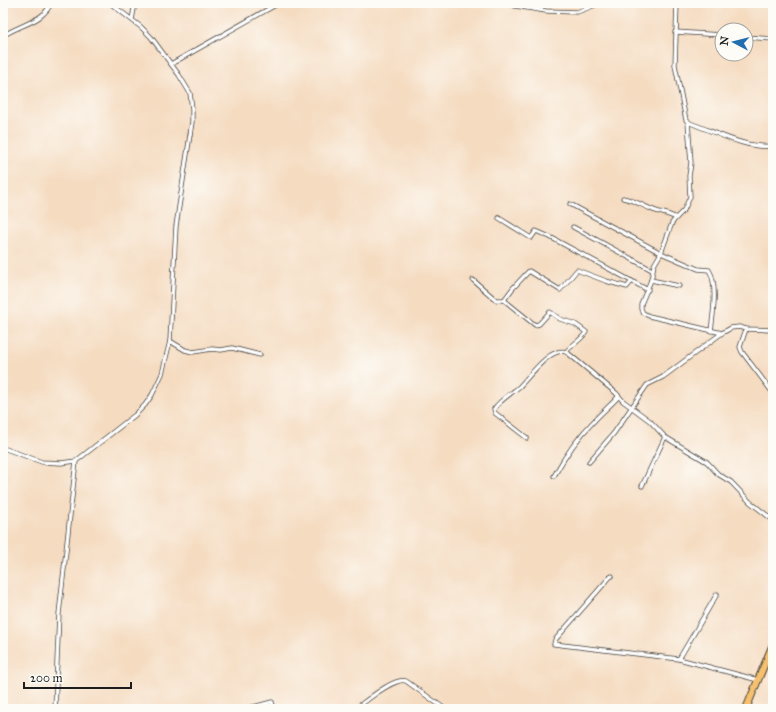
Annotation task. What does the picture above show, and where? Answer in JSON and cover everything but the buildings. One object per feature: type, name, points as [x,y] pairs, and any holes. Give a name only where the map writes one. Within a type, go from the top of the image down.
[{"type":"main road","points":[[746,709],[773,644]]},
{"type":"street","points":[[3,36],[43,15],[52,3]]},
{"type":"street","points":[[3,448],[42,462],[61,463],[76,461],[135,415],[145,405],[162,374],[170,341],[176,226],[192,122],[190,93],[179,75],[151,37],[110,3]]},
{"type":"street","points":[[132,20],[135,3]]},
{"type":"street","points":[[512,3],[515,6],[546,11],[576,12],[601,3]]},
{"type":"street","points":[[677,3],[675,65],[685,117],[688,122],[691,163],[688,176],[690,197],[684,210],[672,223],[661,253],[652,270],[651,280],[641,309],[643,313],[649,316],[722,333]]},
{"type":"street","points":[[171,64],[277,4]]},
{"type":"street","points":[[675,32],[714,34]]},
{"type":"street","points":[[754,38],[773,39]]},
{"type":"street","points":[[688,122],[743,143],[754,146],[773,146]]},
{"type":"street","points":[[623,198],[676,218]]},
{"type":"street","points":[[570,204],[661,253],[698,269],[709,270],[714,283],[711,331]]},
{"type":"street","points":[[499,218],[531,238],[536,231],[550,237],[648,290]]},
{"type":"street","points":[[573,227],[652,270]]},
{"type":"street","points":[[504,300],[512,288],[529,271],[560,290],[577,270],[606,282],[626,287],[632,282]]},
{"type":"street","points":[[473,280],[496,300],[504,300],[535,325],[539,324],[550,312],[560,319],[576,324],[586,332],[566,352]]},
{"type":"street","points":[[651,280],[679,286]]},
{"type":"street","points":[[589,462],[614,433],[647,385],[663,377],[722,333],[731,328],[739,327],[746,329],[773,330]]},
{"type":"street","points":[[746,329],[740,347],[742,352],[773,393]]},
{"type":"street","points":[[170,341],[185,350],[193,352],[232,348],[260,355]]},
{"type":"street","points":[[527,438],[495,413],[494,409],[502,400],[519,387],[537,367],[551,355],[563,350],[616,393],[618,397],[650,421],[665,437],[700,457],[718,474],[731,482],[750,502],[773,520]]},
{"type":"street","points":[[554,476],[568,452],[594,420],[606,411],[618,397]]},
{"type":"street","points":[[642,486],[665,437]]},
{"type":"street","points":[[55,709],[59,614],[76,461]]},
{"type":"street","points":[[612,576],[610,576],[558,636],[554,644],[679,659],[758,680]]},
{"type":"street","points":[[679,659],[717,594]]},
{"type":"street","points":[[354,709],[390,684],[400,680],[406,681],[445,709]]},
{"type":"street","points":[[249,708],[272,702],[274,709]]}]
